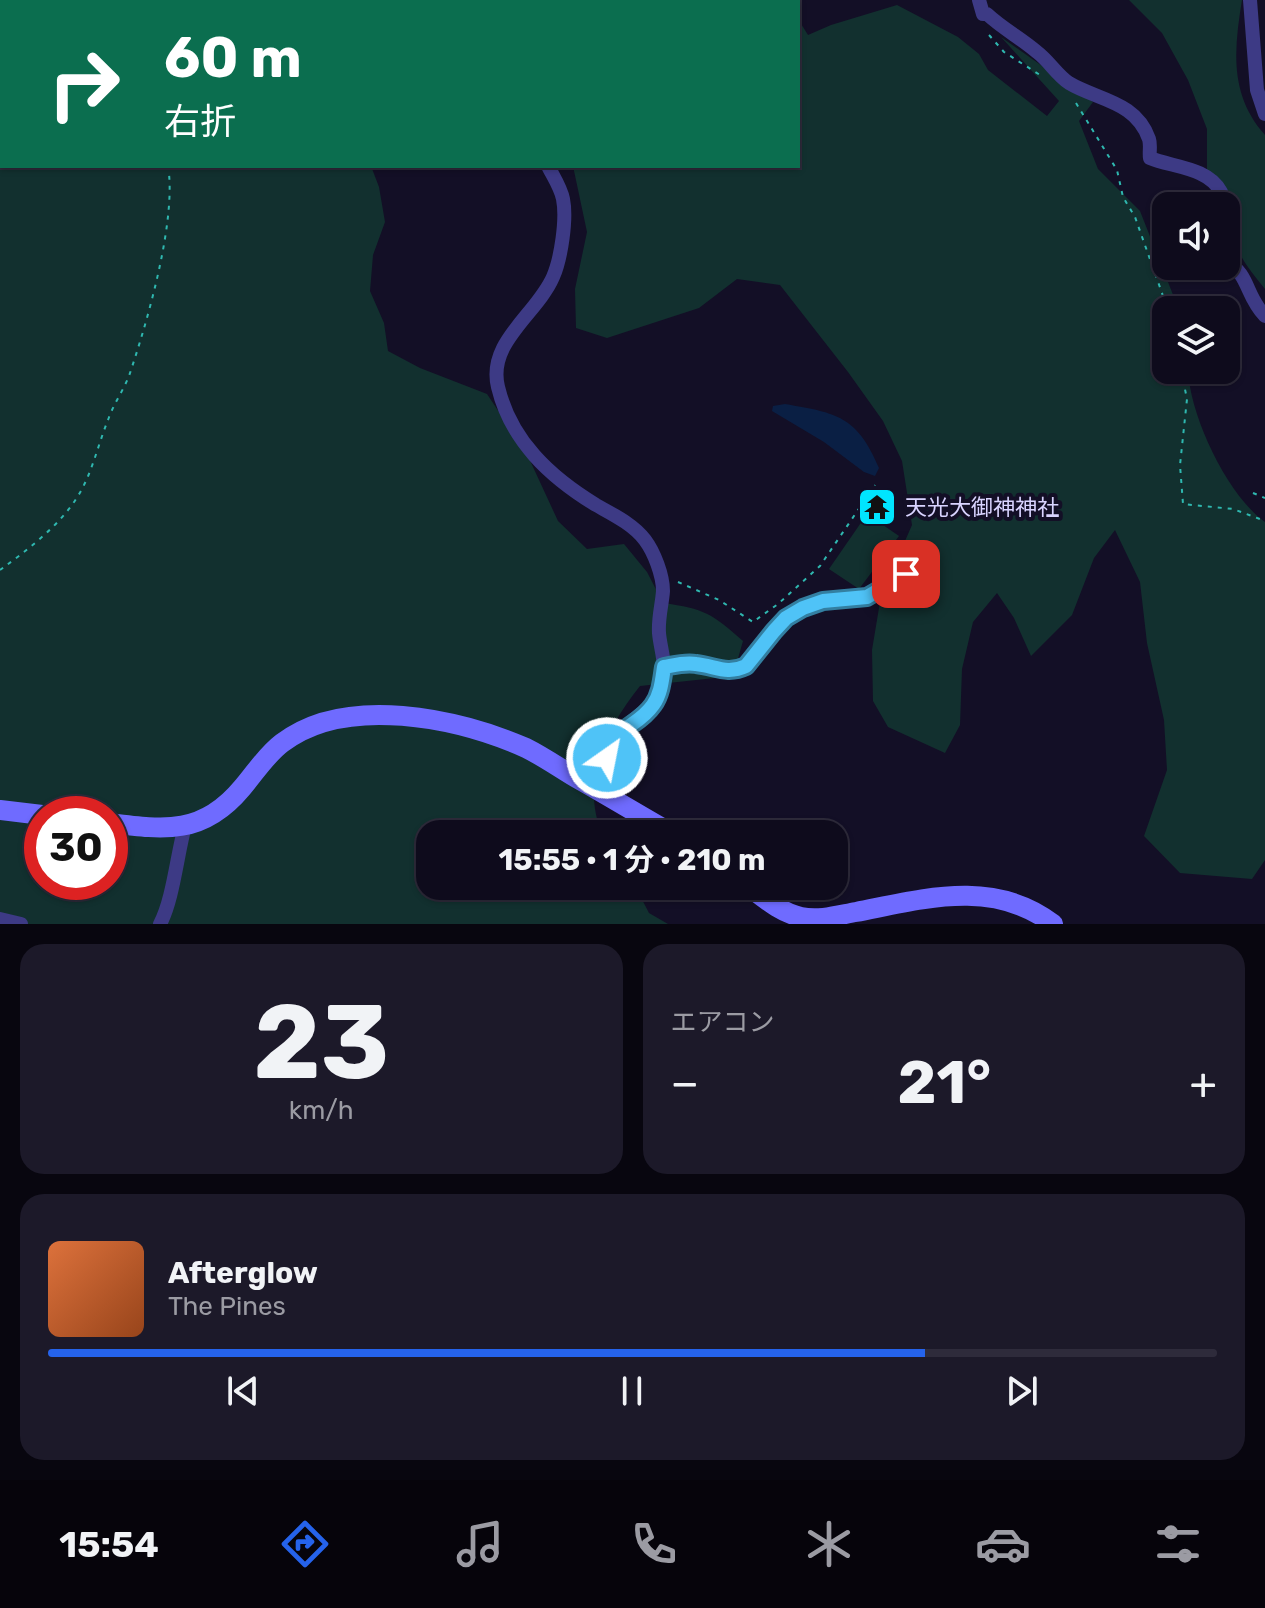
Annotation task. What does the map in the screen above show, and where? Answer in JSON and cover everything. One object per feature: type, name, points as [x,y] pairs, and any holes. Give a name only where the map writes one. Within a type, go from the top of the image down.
[{"type":"main road","points":[[128,825],[153,828],[185,826],[210,818],[228,804],[281,743],[322,722],[359,715],[427,720],[496,737],[527,749],[649,820]]},
{"type":"main road","points":[[0,810],[24,813]]},
{"type":"main road","points":[[767,900],[802,918],[972,894],[1011,902],[1053,924]]},
{"type":"street","points":[[1250,0],[1259,32],[1257,90],[1264,107]]},
{"type":"street","points":[[981,7],[1004,30],[1037,51],[1066,81],[1114,101],[1126,110],[1150,139],[1150,158],[1188,168],[1217,185],[1221,192]]},
{"type":"street","points":[[549,168],[563,199],[558,260],[553,278],[543,295],[504,346],[496,365],[498,387],[511,420],[542,467],[564,485],[634,529],[646,541],[663,587],[659,632],[664,667],[658,695],[653,705],[618,733],[612,743],[602,793]]},
{"type":"street","points":[[1240,271],[1249,295],[1265,316]]},
{"type":"street","points":[[664,667],[687,663],[727,671],[738,670],[746,666],[786,618],[803,608],[823,601],[867,597],[906,574]]},
{"type":"street","points":[[160,924],[185,826]]},
{"type":"street","points":[[0,919],[21,924]]},
{"type":"path","points":[[981,7],[989,36],[1004,52],[1045,78]]},
{"type":"path","points":[[1067,94],[1078,104],[1117,170],[1123,197],[1135,217],[1163,296]]},
{"type":"path","points":[[0,570],[56,524],[75,501],[91,473],[109,416],[129,375],[161,261],[171,183],[168,168]]},
{"type":"path","points":[[1184,384],[1187,399],[1180,465],[1183,504],[1233,509],[1265,521]]},
{"type":"path","points":[[661,577],[719,600],[753,622],[820,566],[875,485]]},
{"type":"path","points":[[1253,493],[1265,498]]},
{"type":"green space","points":[[1129,0],[1242,0],[1237,36],[1237,71],[1245,104],[1265,135],[1265,289],[1240,254],[1240,192],[1215,192],[1207,171],[1207,129],[1188,80],[1162,33]]},
{"type":"green space","points":[[897,5],[958,37],[979,54],[988,70],[1047,116],[1059,101],[1001,37],[1093,102],[1079,121],[1098,169],[1140,211],[1152,241],[1152,280],[1167,280],[1173,296],[1152,296],[1152,384],[1189,384],[1203,431],[1224,474],[1251,510],[1265,522],[1265,860],[1252,879],[1180,873],[1144,836],[1167,770],[1164,720],[1147,643],[1140,582],[1115,530],[1094,558],[1072,615],[1031,656],[1014,618],[997,593],[973,622],[962,669],[960,725],[945,753],[888,727],[873,701],[872,650],[881,596],[912,525],[902,461],[883,421],[780,285],[737,279],[699,308],[607,338],[576,328],[575,289],[587,232],[573,168],[800,168],[800,22],[808,35]]},
{"type":"green space","points":[[0,168],[372,168],[379,187],[385,222],[373,255],[370,291],[384,323],[388,351],[420,368],[487,394],[527,454],[558,521],[587,549],[624,544],[647,572],[663,603],[707,614],[743,641],[735,669],[715,678],[640,686],[607,737],[600,756],[594,794],[598,820],[416,820],[416,900],[642,900],[649,913],[668,924],[0,924]]},
{"type":"green space","points":[[867,514],[899,536],[859,589],[829,569]]},
{"type":"water","points":[[785,404],[832,414],[853,427],[879,468],[875,476],[864,472],[824,442],[772,411],[773,406]]},
{"type":"place","name":"天光大御神神社","points":[[877,507]]},
{"type":"route","points":[[607,758],[618,733],[653,705],[664,667],[687,663],[727,671],[738,670],[755,657],[786,618],[803,608],[823,601],[867,597],[906,574]]}]
